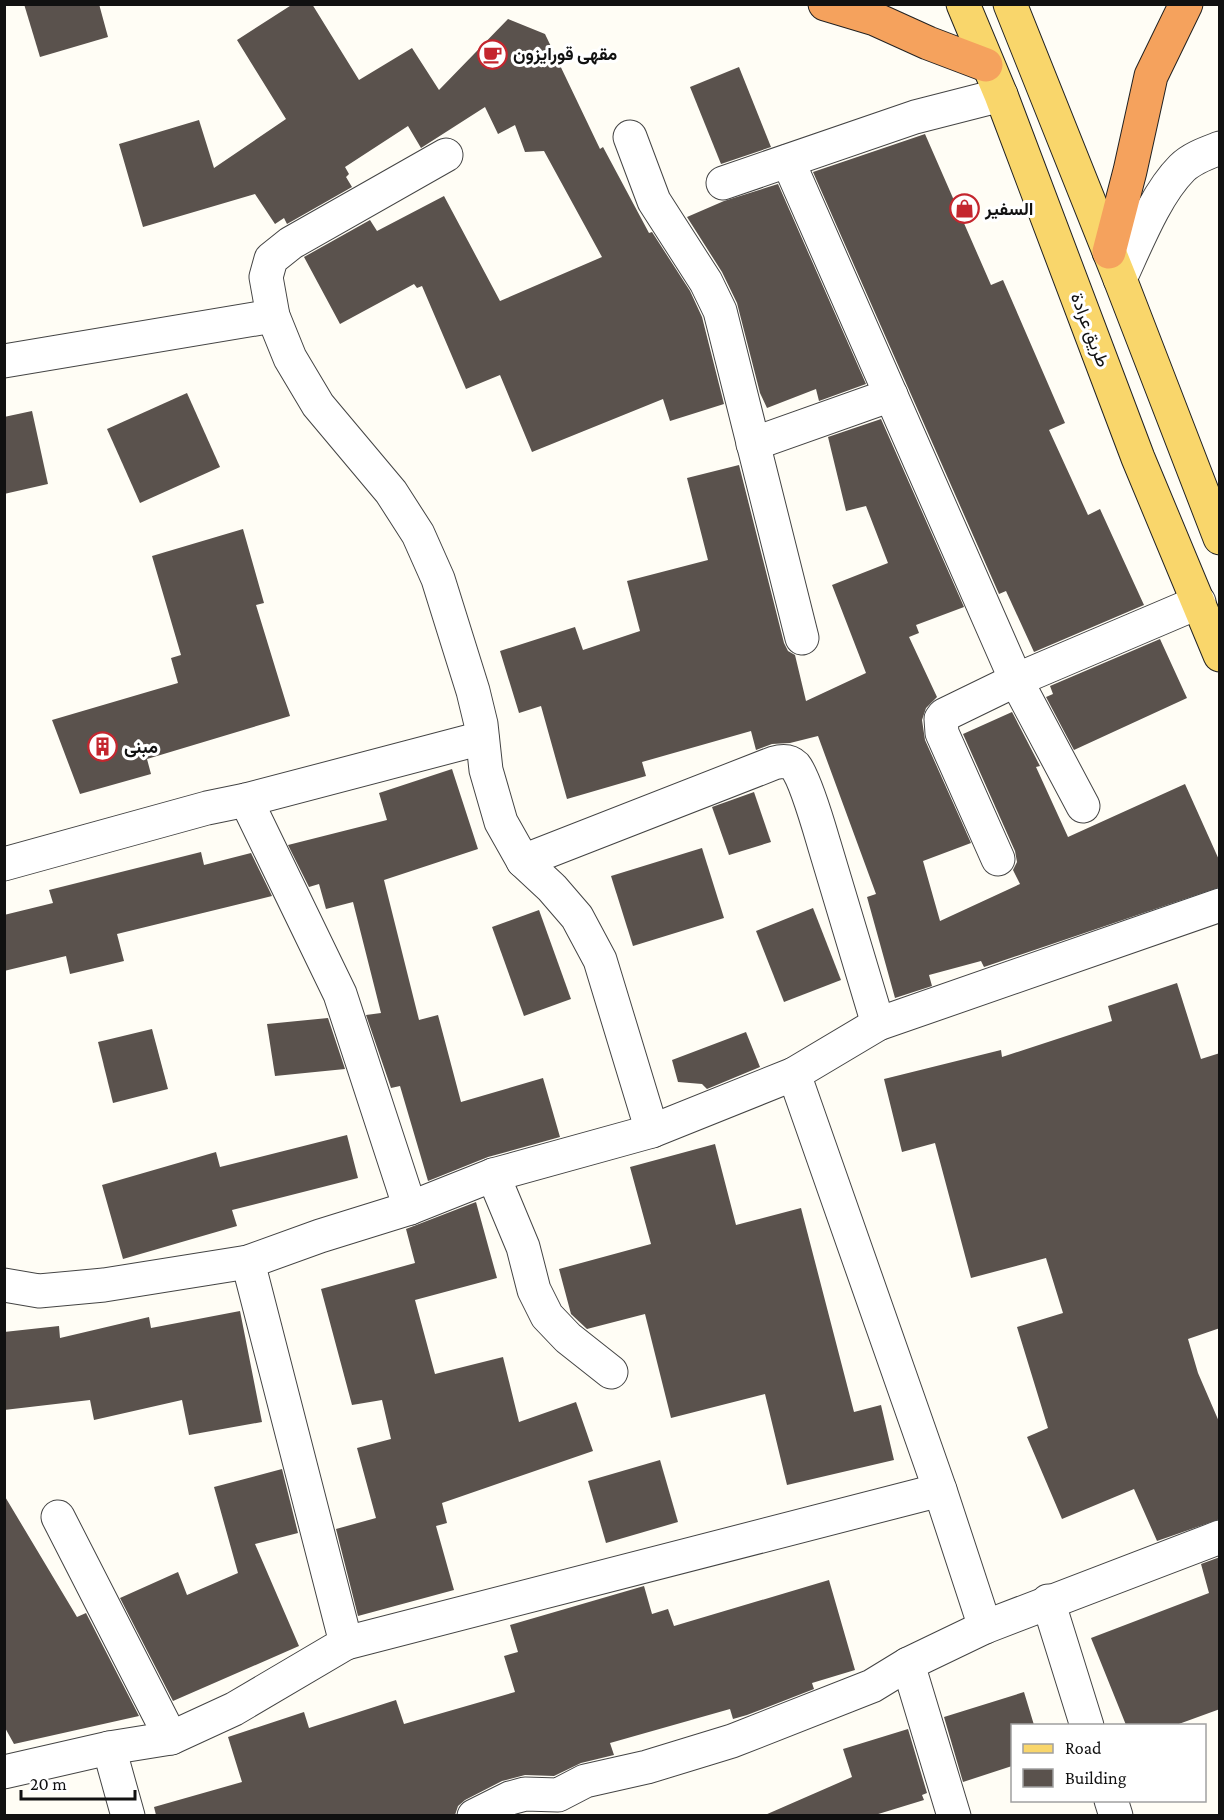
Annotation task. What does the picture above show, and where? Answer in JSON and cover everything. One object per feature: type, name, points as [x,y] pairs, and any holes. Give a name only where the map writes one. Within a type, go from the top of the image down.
[{"type":"highway","points":[[825,4],[875,19],[928,43],[986,65]]},
{"type":"highway","points":[[1114,266],[1130,171],[1151,76],[1186,4]]},
{"type":"main road","name":"طريق عرادة","points":[[963,4],[1138,458],[1220,655]]},
{"type":"main road","points":[[1010,4],[1220,538]]},
{"type":"street","points":[[723,183],[915,117],[1000,95]]},
{"type":"street","points":[[630,136],[654,201],[706,282],[720,311],[802,638]]},
{"type":"street","points":[[1114,266],[1183,167],[1203,154],[1220,148]]},
{"type":"street","points":[[446,155],[291,243],[271,259],[266,277],[273,316],[290,358],[318,405],[391,492],[418,534],[438,579],[460,646],[481,724],[486,770],[501,822],[523,861],[552,888],[577,917],[600,960],[652,1131]]},
{"type":"street","points":[[788,161],[1016,680],[1083,806]]},
{"type":"street","points":[[4,361],[273,316]]},
{"type":"street","points":[[753,444],[891,396]]},
{"type":"street","points":[[998,859],[942,733],[941,719],[944,715],[1016,680],[1199,602]]},
{"type":"street","points":[[4,864],[207,808],[246,800],[482,738]]},
{"type":"street","points":[[523,861],[774,762],[791,763],[799,774],[815,814],[878,1024]]},
{"type":"street","points":[[246,800],[340,994],[410,1208]]},
{"type":"street","points":[[4,1285],[39,1291],[104,1285],[248,1262],[320,1236],[410,1208],[493,1175],[652,1131],[794,1074],[878,1024],[1220,905]]},
{"type":"street","points":[[794,1074],[940,1490],[985,1627]]},
{"type":"street","points":[[493,1175],[523,1247],[534,1290],[547,1316],[568,1338],[611,1372]]},
{"type":"street","points":[[248,1262],[346,1642]]},
{"type":"street","points":[[4,1772],[109,1748],[171,1738],[234,1709],[346,1642],[940,1490]]},
{"type":"street","points":[[58,1517],[171,1738]]},
{"type":"street","points":[[474,1815],[510,1798],[525,1794],[558,1795],[585,1781],[647,1767],[732,1741],[872,1686],[909,1664],[985,1627],[1220,1537]]},
{"type":"street","points":[[1048,1601],[1087,1724]]},
{"type":"street","points":[[909,1664],[954,1815]]},
{"type":"street","points":[[109,1748],[128,1815]]},
{"type":"building","points":[[24,4],[99,4],[108,37],[40,57]]},
{"type":"building","points":[[293,4],[312,4],[359,80],[412,48],[439,90],[508,19],[545,34],[600,149],[603,147],[649,233],[652,232],[690,291],[702,317],[724,404],[670,421],[663,399],[532,452],[500,375],[466,389],[422,286],[417,288],[414,284],[340,324],[304,257],[370,220],[377,231],[444,196],[500,301],[602,257],[544,151],[525,152],[515,125],[498,134],[485,107],[421,148],[408,126],[345,167],[349,174],[346,177],[352,187],[287,224],[284,218],[275,224],[255,194],[143,227],[119,144],[199,120],[214,168],[286,119],[237,40]]},
{"type":"building","points":[[739,67],[771,147],[721,164],[690,87]]},
{"type":"building","points":[[925,134],[991,285],[1003,280],[1065,423],[1049,430],[1088,515],[1100,509],[1144,605],[1034,652],[1006,591],[999,594],[813,172]]},
{"type":"building","points":[[778,184],[866,384],[819,401],[816,389],[767,408],[760,393],[737,303],[722,272],[687,217],[724,201]]},
{"type":"building","points":[[187,393],[220,467],[140,503],[107,429]]},
{"type":"building","points":[[32,411],[48,484],[4,494],[4,417]]},
{"type":"building","points":[[881,419],[964,607],[916,625],[919,633],[909,637],[937,697],[926,708],[922,720],[925,740],[971,843],[923,861],[940,921],[1020,884],[1013,870],[1017,862],[1015,851],[963,734],[1012,712],[1040,766],[1036,767],[1068,837],[1185,784],[1220,862],[1220,887],[984,967],[981,961],[929,975],[932,986],[895,998],[867,897],[876,894],[818,736],[790,743],[772,744],[756,750],[751,731],[642,762],[646,776],[567,799],[541,706],[519,713],[500,651],[575,627],[583,650],[640,631],[627,581],[708,560],[687,478],[739,465],[784,643],[788,651],[795,655],[806,701],[866,673],[832,585],[888,563],[866,506],[846,511],[828,437]]},
{"type":"building","points":[[243,529],[264,603],[256,605],[290,716],[147,759],[151,774],[80,794],[52,720],[178,683],[171,658],[181,655],[152,556]]},
{"type":"building","points":[[1160,639],[1187,698],[1074,750],[1046,697],[1053,694],[1050,686]]},
{"type":"building","points":[[452,769],[478,849],[384,880],[419,1020],[438,1015],[461,1102],[543,1078],[560,1137],[488,1157],[428,1181],[400,1086],[391,1088],[366,1015],[381,1013],[353,902],[326,909],[319,884],[309,887],[288,845],[387,820],[379,793]]},
{"type":"building","points":[[754,792],[771,842],[729,855],[712,807]]},
{"type":"building","points":[[702,848],[724,918],[633,946],[611,876]]},
{"type":"building","points":[[201,852],[204,865],[251,853],[272,896],[117,934],[124,961],[70,974],[66,956],[4,971],[4,915],[53,903],[49,890]]},
{"type":"building","points":[[813,908],[841,980],[784,1002],[756,931]]},
{"type":"building","points":[[539,910],[571,999],[524,1016],[492,927]]},
{"type":"building","points":[[1177,983],[1201,1059],[1220,1053],[1220,1328],[1188,1339],[1198,1373],[1220,1424],[1220,1519],[1157,1541],[1134,1489],[1062,1519],[1027,1437],[1048,1428],[1017,1327],[1063,1313],[1046,1258],[971,1278],[935,1143],[902,1152],[884,1079],[1001,1050],[1002,1057],[1112,1021],[1108,1006]]},
{"type":"building","points":[[328,1018],[345,1069],[275,1076],[267,1024]]},
{"type":"building","points":[[152,1029],[168,1089],[113,1103],[98,1042]]},
{"type":"building","points":[[746,1032],[760,1067],[707,1089],[702,1084],[678,1082],[672,1060]]},
{"type":"building","points":[[347,1135],[358,1178],[232,1210],[237,1226],[123,1259],[102,1185],[216,1152],[220,1167]]},
{"type":"building","points":[[715,1144],[736,1225],[801,1208],[854,1412],[881,1405],[894,1460],[787,1485],[765,1394],[671,1418],[645,1314],[587,1329],[571,1314],[559,1269],[651,1244],[630,1167]]},
{"type":"building","points":[[476,1202],[497,1278],[415,1300],[435,1374],[503,1357],[519,1422],[576,1402],[593,1451],[442,1503],[447,1523],[436,1526],[454,1590],[358,1616],[336,1529],[376,1518],[357,1448],[391,1439],[382,1400],[352,1405],[321,1289],[415,1263],[406,1229]]},
{"type":"building","points":[[240,1311],[262,1422],[189,1435],[182,1400],[94,1420],[90,1400],[4,1410],[4,1332],[59,1326],[60,1338],[149,1317],[151,1328]]},
{"type":"building","points":[[660,1460],[678,1522],[606,1543],[588,1481]]},
{"type":"building","points":[[282,1469],[298,1533],[255,1544],[299,1646],[173,1701],[120,1598],[178,1572],[187,1595],[238,1573],[214,1487]]},
{"type":"building","points":[[4,1495],[77,1617],[86,1613],[139,1716],[14,1744],[4,1726]]},
{"type":"building","points":[[1220,1557],[1220,1709],[1179,1724],[1126,1724],[1091,1638],[1209,1593],[1201,1564]]},
{"type":"building","points":[[829,1580],[855,1670],[812,1683],[814,1689],[747,1715],[733,1719],[730,1709],[610,1743],[614,1755],[581,1763],[554,1776],[525,1775],[502,1781],[465,1800],[458,1806],[455,1815],[156,1815],[154,1807],[242,1782],[228,1737],[304,1712],[309,1728],[396,1700],[404,1724],[515,1692],[504,1656],[518,1652],[510,1625],[644,1586],[652,1614],[668,1609],[674,1626]]},
{"type":"building","points":[[1024,1692],[1034,1724],[1011,1724],[1011,1766],[963,1782],[944,1717]]},
{"type":"building","points":[[908,1729],[927,1793],[922,1795],[924,1800],[875,1815],[765,1815],[852,1777],[843,1749]]},
{"type":"place","name":"مقهى قورايزون","points":[[492,54]]},
{"type":"place","name":"السفير","points":[[964,209]]},
{"type":"place","name":"مبنى","points":[[103,747]]}]
